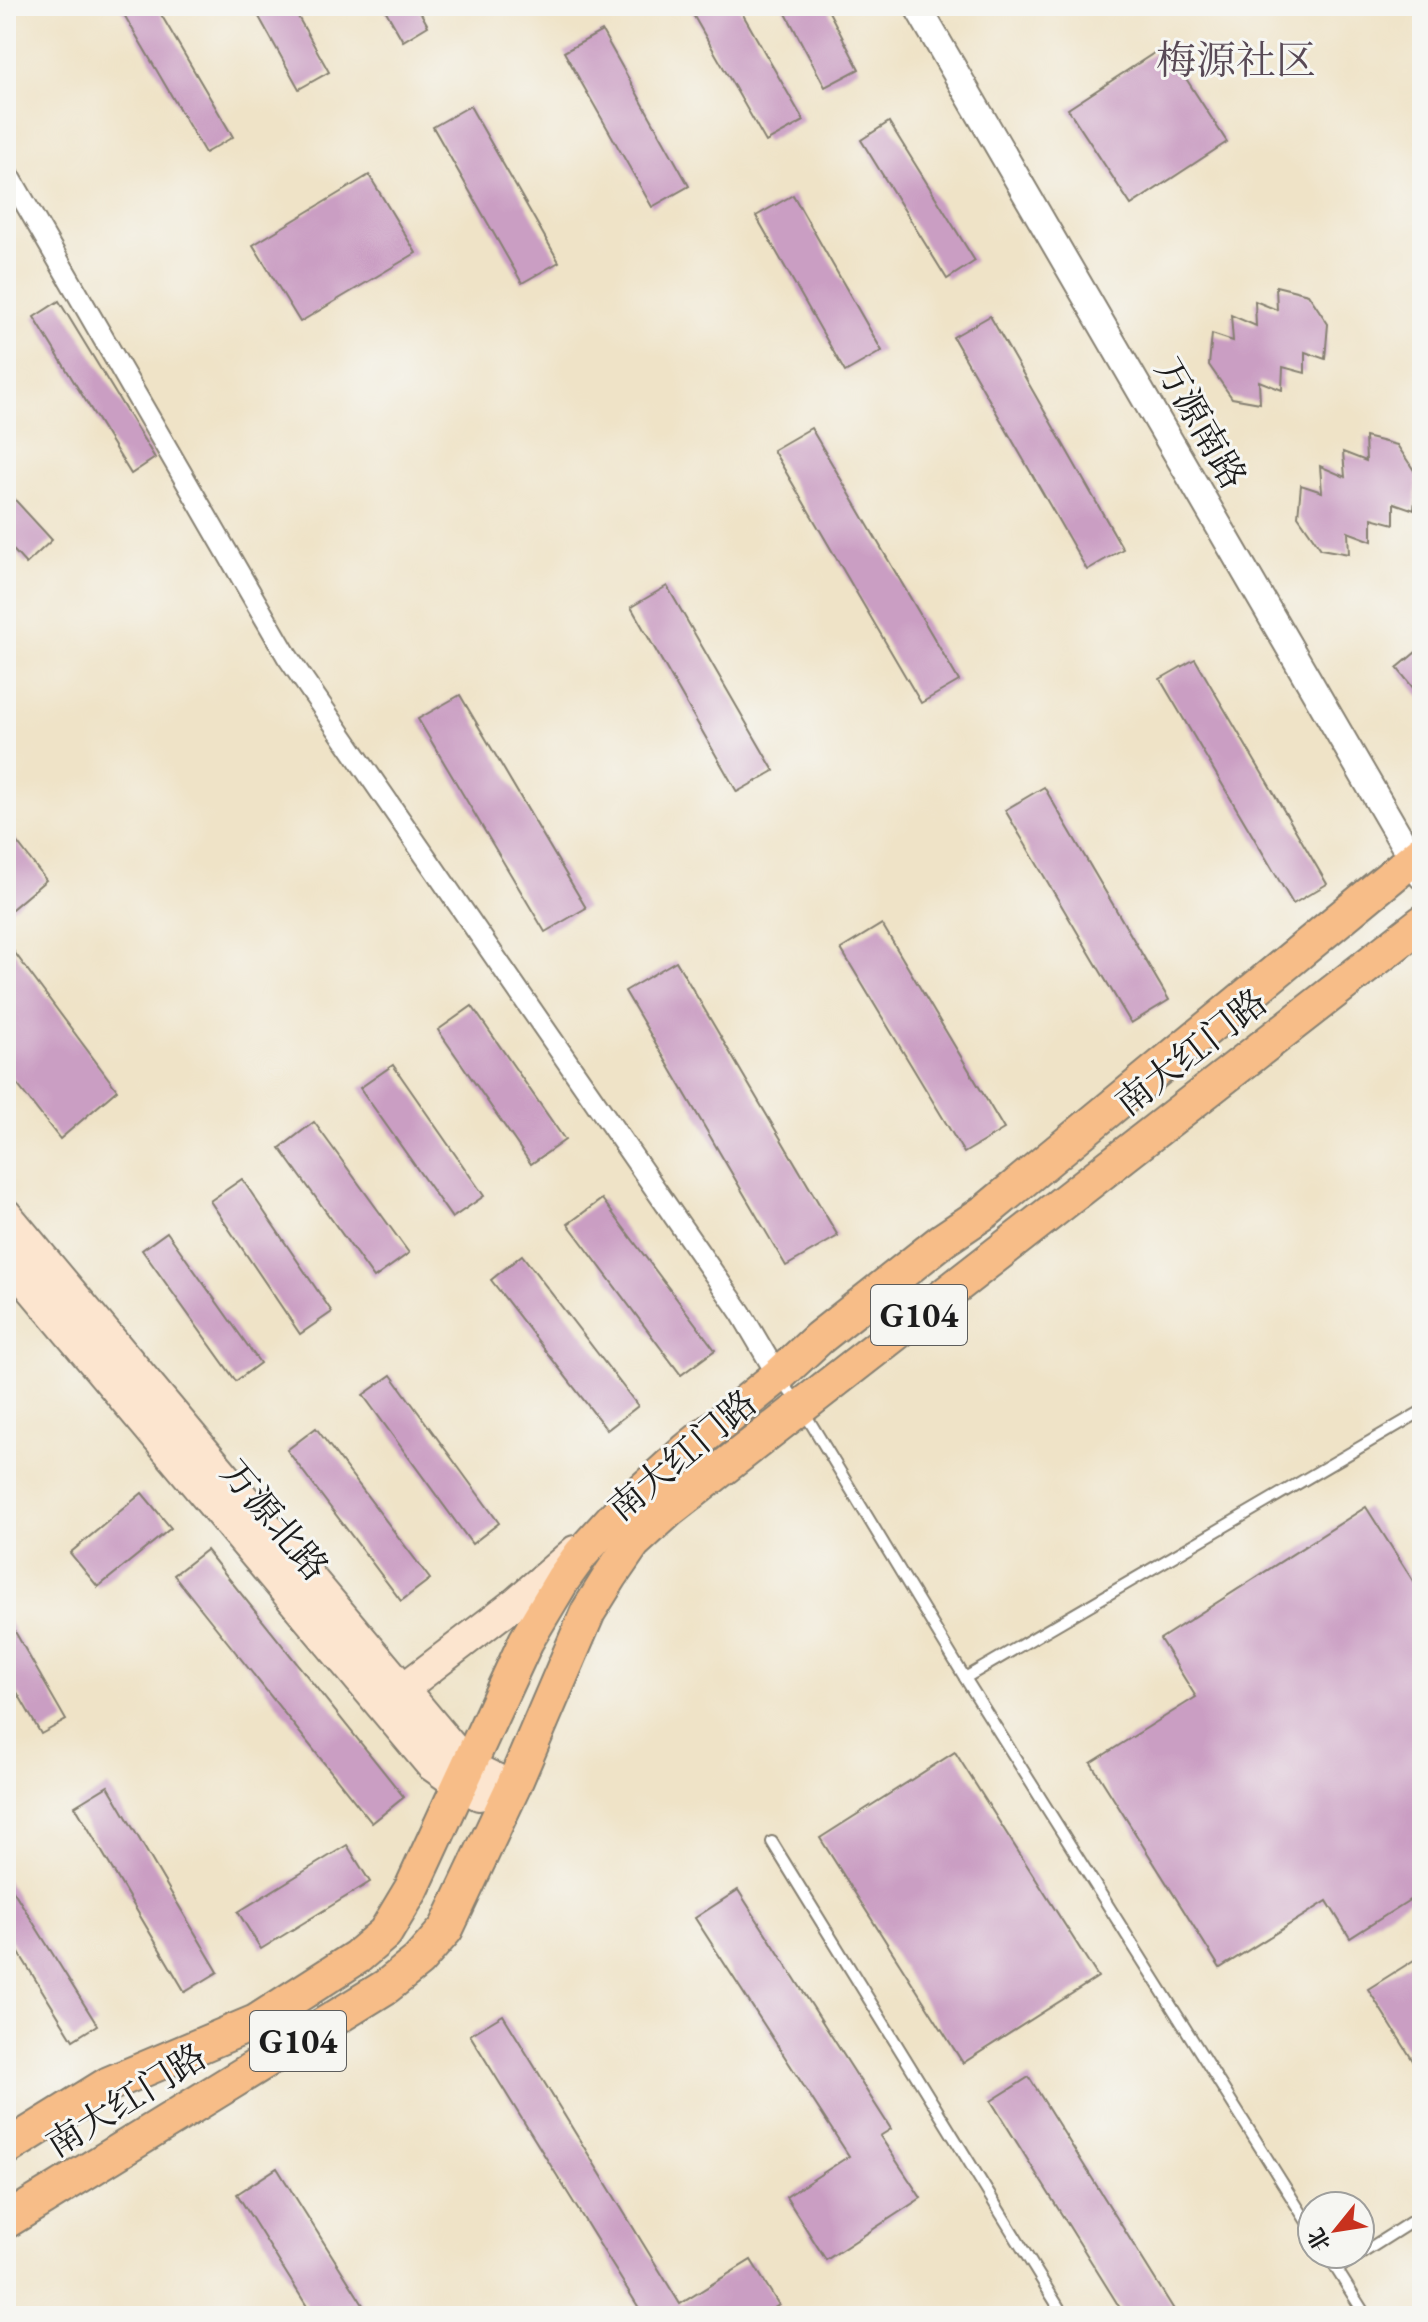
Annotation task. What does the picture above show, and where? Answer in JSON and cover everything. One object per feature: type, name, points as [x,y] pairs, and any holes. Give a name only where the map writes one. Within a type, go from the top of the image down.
[{"type":"highway","name":"南大红门路","points":[[6,2148],[109,2084],[256,2022],[357,1957],[385,1933],[412,1888],[526,1641],[581,1554],[621,1510],[844,1318],[943,1240],[986,1211],[1419,862]]},
{"type":"highway","name":"南大红门路","points":[[6,2221],[387,1986],[418,1961],[446,1929],[588,1612],[633,1543],[669,1510],[1422,923]]},
{"type":"main road","name":"万源北路","points":[[6,1214],[404,1688],[463,1775]]},
{"type":"main road","name":"万源北路","points":[[6,1258],[431,1765],[463,1775]]},
{"type":"main road","points":[[404,1688],[515,1603],[621,1510]]},
{"type":"main road","points":[[463,1775],[508,1796]]},
{"type":"street","name":"万源南路","points":[[917,6],[1419,862]]},
{"type":"street","points":[[6,170],[287,656],[741,1313],[778,1376]]},
{"type":"lane","points":[[778,1376],[801,1407],[965,1678],[1296,2205]]},
{"type":"lane","points":[[965,1678],[1422,1411]]},
{"type":"lane","points":[[772,1842],[1064,2316]]},
{"type":"lane","points":[[1376,2244],[1422,2215]]},
{"type":"lane","points":[[1338,2270],[1366,2316]]},
{"type":"building","points":[[119,6],[156,6],[233,137],[205,153]]},
{"type":"building","points":[[253,6],[292,6],[329,72],[299,89]]},
{"type":"building","points":[[383,6],[417,6],[428,26],[403,41]]},
{"type":"building","points":[[688,6],[738,6],[804,121],[766,142]]},
{"type":"building","points":[[782,6],[826,6],[859,69],[825,87]]},
{"type":"building","points":[[602,31],[689,186],[652,207],[564,52]]},
{"type":"building","points":[[1165,46],[1227,142],[1131,205],[1068,109]]},
{"type":"building","points":[[470,106],[559,262],[522,283],[433,127]]},
{"type":"building","points":[[889,122],[975,261],[947,279],[861,140]]},
{"type":"building","points":[[369,175],[416,253],[300,322],[253,245]]},
{"type":"building","points":[[793,195],[882,351],[845,372],[756,216]]},
{"type":"building","points":[[1276,286],[1308,294],[1328,324],[1325,359],[1305,352],[1305,373],[1283,367],[1282,390],[1259,381],[1260,403],[1232,398],[1209,365],[1212,334],[1233,341],[1231,315],[1256,326],[1255,301],[1277,310]]},
{"type":"building","points":[[59,301],[155,458],[131,474],[34,317]]},
{"type":"building","points":[[990,316],[1123,549],[1087,570],[953,337]]},
{"type":"building","points":[[811,428],[959,681],[921,703],[773,450]]},
{"type":"building","points":[[1365,437],[1397,445],[1417,475],[1414,510],[1394,503],[1394,524],[1372,518],[1372,541],[1348,532],[1349,554],[1321,549],[1298,516],[1301,485],[1322,492],[1320,466],[1345,477],[1343,452],[1366,461]]},
{"type":"building","points":[[6,490],[52,540],[26,564],[6,542]]},
{"type":"building","points":[[667,586],[774,771],[737,792],[631,607]]},
{"type":"building","points":[[1422,647],[1422,699],[1397,668]]},
{"type":"building","points":[[1195,659],[1327,884],[1293,904],[1160,679]]},
{"type":"building","points":[[460,695],[586,908],[545,932],[418,719]]},
{"type":"building","points":[[1044,787],[1169,1000],[1131,1023],[1005,810]]},
{"type":"building","points":[[6,828],[46,880],[6,914]]},
{"type":"building","points":[[882,924],[1004,1129],[964,1153],[841,949]]},
{"type":"building","points":[[6,941],[117,1090],[60,1139],[6,1070]]},
{"type":"building","points":[[676,961],[838,1236],[786,1266],[625,991]]},
{"type":"building","points":[[472,1006],[565,1140],[531,1164],[438,1030]]},
{"type":"building","points":[[393,1065],[484,1196],[452,1218],[360,1088]]},
{"type":"building","points":[[314,1122],[409,1253],[374,1278],[280,1148]]},
{"type":"building","points":[[242,1179],[332,1312],[300,1334],[210,1201]]},
{"type":"building","points":[[602,1199],[715,1350],[681,1375],[568,1224]]},
{"type":"building","points":[[167,1232],[260,1363],[236,1381],[142,1250]]},
{"type":"building","points":[[522,1255],[638,1406],[607,1430],[491,1280]]},
{"type":"building","points":[[391,1375],[499,1523],[472,1544],[363,1395]]},
{"type":"building","points":[[316,1428],[430,1579],[401,1601],[287,1450]]},
{"type":"building","points":[[142,1493],[171,1528],[98,1587],[70,1553]]},
{"type":"building","points":[[1366,1507],[1422,1595],[1422,1892],[1350,1938],[1327,1901],[1220,1968],[1091,1763],[1196,1697],[1160,1639]]},
{"type":"building","points":[[206,1550],[404,1797],[372,1823],[174,1575]]},
{"type":"building","points":[[6,1616],[66,1720],[41,1734],[6,1673]]},
{"type":"building","points":[[955,1752],[1098,1977],[963,2063],[820,1838]]},
{"type":"building","points":[[108,1786],[218,1972],[185,1992],[75,1806]]},
{"type":"building","points":[[347,1845],[370,1882],[261,1949],[238,1912]]},
{"type":"building","points":[[6,1879],[97,2025],[73,2040],[6,1932]]},
{"type":"building","points":[[738,1890],[891,2129],[880,2136],[921,2198],[826,2260],[786,2197],[849,2156],[695,1918]]},
{"type":"building","points":[[1422,1955],[1422,2075],[1368,1989]]},
{"type":"building","points":[[503,2015],[680,2304],[751,2260],[779,2305],[761,2316],[644,2316],[470,2035]]},
{"type":"building","points":[[1029,2077],[1178,2316],[1125,2316],[991,2101]]},
{"type":"building","points":[[277,2168],[370,2316],[313,2316],[237,2194]]},
{"type":"district","name":"梅源社区","points":[[1236,60]]}]
